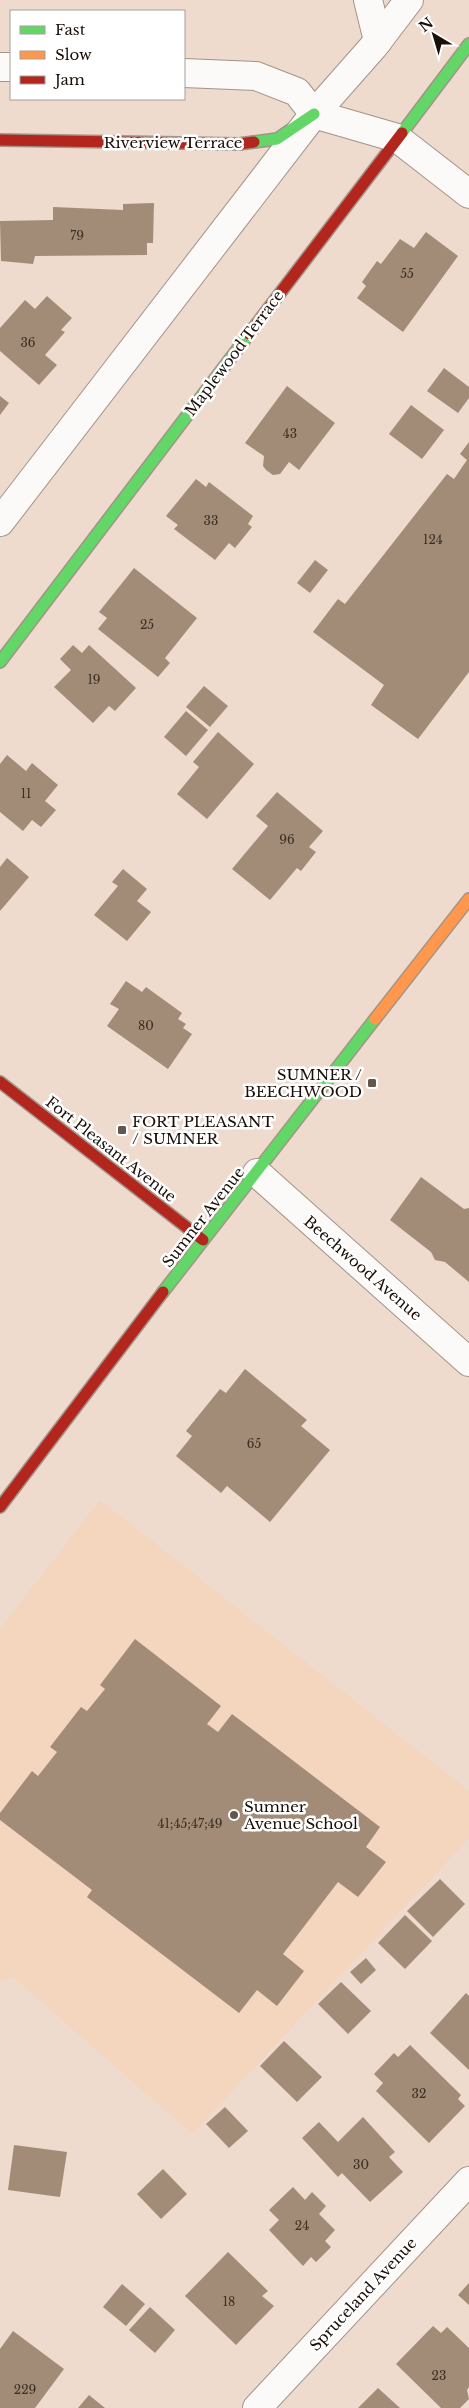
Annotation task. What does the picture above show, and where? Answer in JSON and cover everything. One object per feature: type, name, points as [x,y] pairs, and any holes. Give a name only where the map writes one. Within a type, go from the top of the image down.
[{"type":"street","points":[[368,0],[378,41]]},
{"type":"street","points":[[0,522],[314,114],[378,41],[409,0]]},
{"type":"street","name":"Maplewood Terrace","points":[[0,662],[469,44]]},
{"type":"street","points":[[185,73],[256,76],[297,92],[314,114],[397,138],[469,194]]},
{"type":"street","name":"Riverview Terrace","points":[[0,140],[239,144],[277,138],[314,114]]},
{"type":"street","name":"Sumner Avenue","points":[[0,1507],[203,1240],[469,899]]},
{"type":"street","name":"Fort Pleasant Avenue","points":[[0,1082],[203,1240]]},
{"type":"street","name":"Beechwood Avenue","points":[[257,1173],[469,1362]]},
{"type":"street","name":"Spruceland Avenue","points":[[257,2408],[469,2181]]},
{"type":"shaded area","name":"Sumner Avenue School","points":[[100,1500],[469,1791],[469,1838],[192,2134],[13,1977],[2,1982],[0,1980],[0,1629]]},
{"type":"building","points":[[154,203],[153,243],[147,243],[147,255],[35,256],[33,264],[1,261],[0,221],[53,220],[53,207],[123,210],[123,204]]},
{"type":"building","points":[[426,232],[458,256],[403,332],[357,298],[366,286],[362,282],[377,261],[381,264],[400,239],[414,248]]},
{"type":"building","points":[[47,296],[72,318],[61,330],[65,332],[45,355],[57,365],[39,385],[0,351],[0,328],[25,300],[35,309]]},
{"type":"building","points":[[444,368],[469,387],[469,398],[458,413],[427,391]]},
{"type":"building","points":[[287,386],[335,423],[299,470],[289,462],[280,474],[273,475],[263,466],[264,456],[245,443]]},
{"type":"building","points":[[0,396],[9,403],[0,415]]},
{"type":"building","points":[[411,405],[444,430],[422,459],[389,434]]},
{"type":"building","points":[[469,442],[469,672],[418,739],[371,705],[384,685],[313,632],[338,599],[345,604],[447,474],[454,479],[467,460],[460,454]]},
{"type":"building","points":[[196,479],[206,487],[209,482],[253,516],[248,524],[252,527],[235,548],[229,543],[215,560],[174,529],[178,525],[166,516]]},
{"type":"building","points":[[315,560],[328,570],[310,593],[297,583]]},
{"type":"building","points":[[134,568],[197,618],[165,658],[170,663],[158,677],[98,629],[107,618],[99,612]]},
{"type":"building","points":[[73,645],[82,653],[89,645],[136,688],[115,711],[109,706],[93,723],[54,687],[71,670],[60,659]]},
{"type":"building","points":[[204,686],[228,706],[210,727],[186,707]]},
{"type":"building","points":[[186,711],[208,730],[186,756],[164,737]]},
{"type":"building","points":[[218,732],[254,764],[207,819],[177,794],[199,767],[193,762]]},
{"type":"building","points":[[7,755],[26,771],[32,763],[58,785],[45,801],[56,810],[41,827],[32,820],[23,831],[0,812],[0,764]]},
{"type":"building","points":[[277,792],[323,831],[309,847],[316,852],[301,871],[297,868],[270,900],[232,869],[268,826],[256,816]]},
{"type":"building","points":[[7,858],[29,877],[0,911],[0,867]]},
{"type":"building","points":[[123,869],[147,889],[137,901],[151,912],[127,941],[94,915],[118,886],[112,882]]},
{"type":"building","points":[[126,981],[142,992],[146,987],[182,1013],[178,1019],[186,1024],[183,1028],[192,1034],[168,1069],[107,1026],[119,1009],[110,1004]]},
{"type":"building","points":[[421,1177],[464,1209],[469,1208],[469,1282],[445,1262],[435,1260],[431,1252],[390,1220]]},
{"type":"building","points":[[245,1369],[307,1420],[301,1426],[330,1450],[270,1522],[227,1486],[221,1493],[176,1456],[192,1436],[186,1431],[220,1389],[226,1393]]},
{"type":"building","points":[[135,1639],[221,1706],[207,1724],[218,1732],[232,1714],[380,1827],[366,1847],[386,1862],[358,1897],[338,1882],[283,1954],[304,1971],[277,2006],[257,1990],[239,2013],[87,1897],[92,1890],[0,1820],[0,1813],[32,1771],[38,1776],[57,1752],[50,1747],[81,1707],[87,1711],[105,1689],[100,1685]]},
{"type":"building","points":[[440,1879],[465,1904],[433,1937],[407,1911]]},
{"type":"building","points":[[405,1915],[432,1941],[405,1969],[378,1943]]},
{"type":"building","points":[[366,1958],[376,1970],[361,1984],[350,1972]]},
{"type":"building","points":[[341,1982],[371,2011],[348,2034],[318,2004]]},
{"type":"building","points":[[466,1993],[469,1996],[469,2070],[430,2033]]},
{"type":"building","points":[[284,2041],[322,2077],[297,2102],[260,2066]]},
{"type":"building","points":[[410,2045],[461,2095],[458,2099],[465,2106],[429,2143],[376,2091],[383,2083],[374,2074],[394,2053],[398,2057]]},
{"type":"building","points":[[225,2107],[248,2131],[229,2148],[206,2124]]},
{"type":"building","points":[[363,2117],[395,2152],[389,2157],[403,2172],[370,2202],[342,2173],[338,2177],[302,2138],[319,2122],[338,2142]]},
{"type":"building","points":[[14,2145],[67,2152],[60,2197],[8,2190]]},
{"type":"building","points":[[163,2169],[187,2194],[161,2219],[137,2194]]},
{"type":"building","points":[[293,2187],[305,2200],[312,2192],[326,2206],[319,2214],[335,2230],[325,2241],[331,2247],[316,2262],[311,2257],[303,2266],[269,2230],[279,2220],[269,2210]]},
{"type":"building","points":[[228,2252],[268,2291],[262,2296],[274,2306],[236,2345],[185,2296]]},
{"type":"building","points":[[469,2283],[469,2305],[458,2295]]},
{"type":"building","points":[[122,2284],[145,2304],[126,2326],[103,2307]]},
{"type":"building","points":[[150,2307],[175,2330],[155,2353],[129,2330]]},
{"type":"building","points":[[433,2326],[441,2333],[447,2327],[469,2348],[469,2387],[467,2390],[469,2399],[460,2408],[441,2408],[396,2364]]},
{"type":"building","points":[[13,2331],[64,2369],[35,2408],[0,2408],[0,2349]]},
{"type":"building","points":[[378,2388],[400,2408],[358,2408]]},
{"type":"building","points":[[89,2395],[105,2408],[78,2408]]},
{"type":"traffic: fast","points":[[402,133],[469,44]]},
{"type":"traffic: fast","points":[[254,142],[277,139],[314,114]]},
{"type":"traffic: fast","points":[[0,662],[249,334]]},
{"type":"traffic: fast","points":[[163,1292],[375,1019]]},
{"type":"traffic: slow","points":[[375,1019],[469,899]]},
{"type":"traffic: jam","points":[[249,334],[402,133]]},
{"type":"traffic: jam","points":[[0,140],[239,144],[254,142]]},
{"type":"traffic: jam","points":[[0,1082],[203,1240]]},
{"type":"traffic: jam","points":[[0,1507],[163,1292]]},
{"type":"place","name":"SUMNER / BEECHWOOD","points":[[372,1083]]},
{"type":"place","name":"FORT PLEASANT / SUMNER","points":[[122,1130]]},
{"type":"place","name":"Sumner Avenue School","points":[[234,1815]]}]
